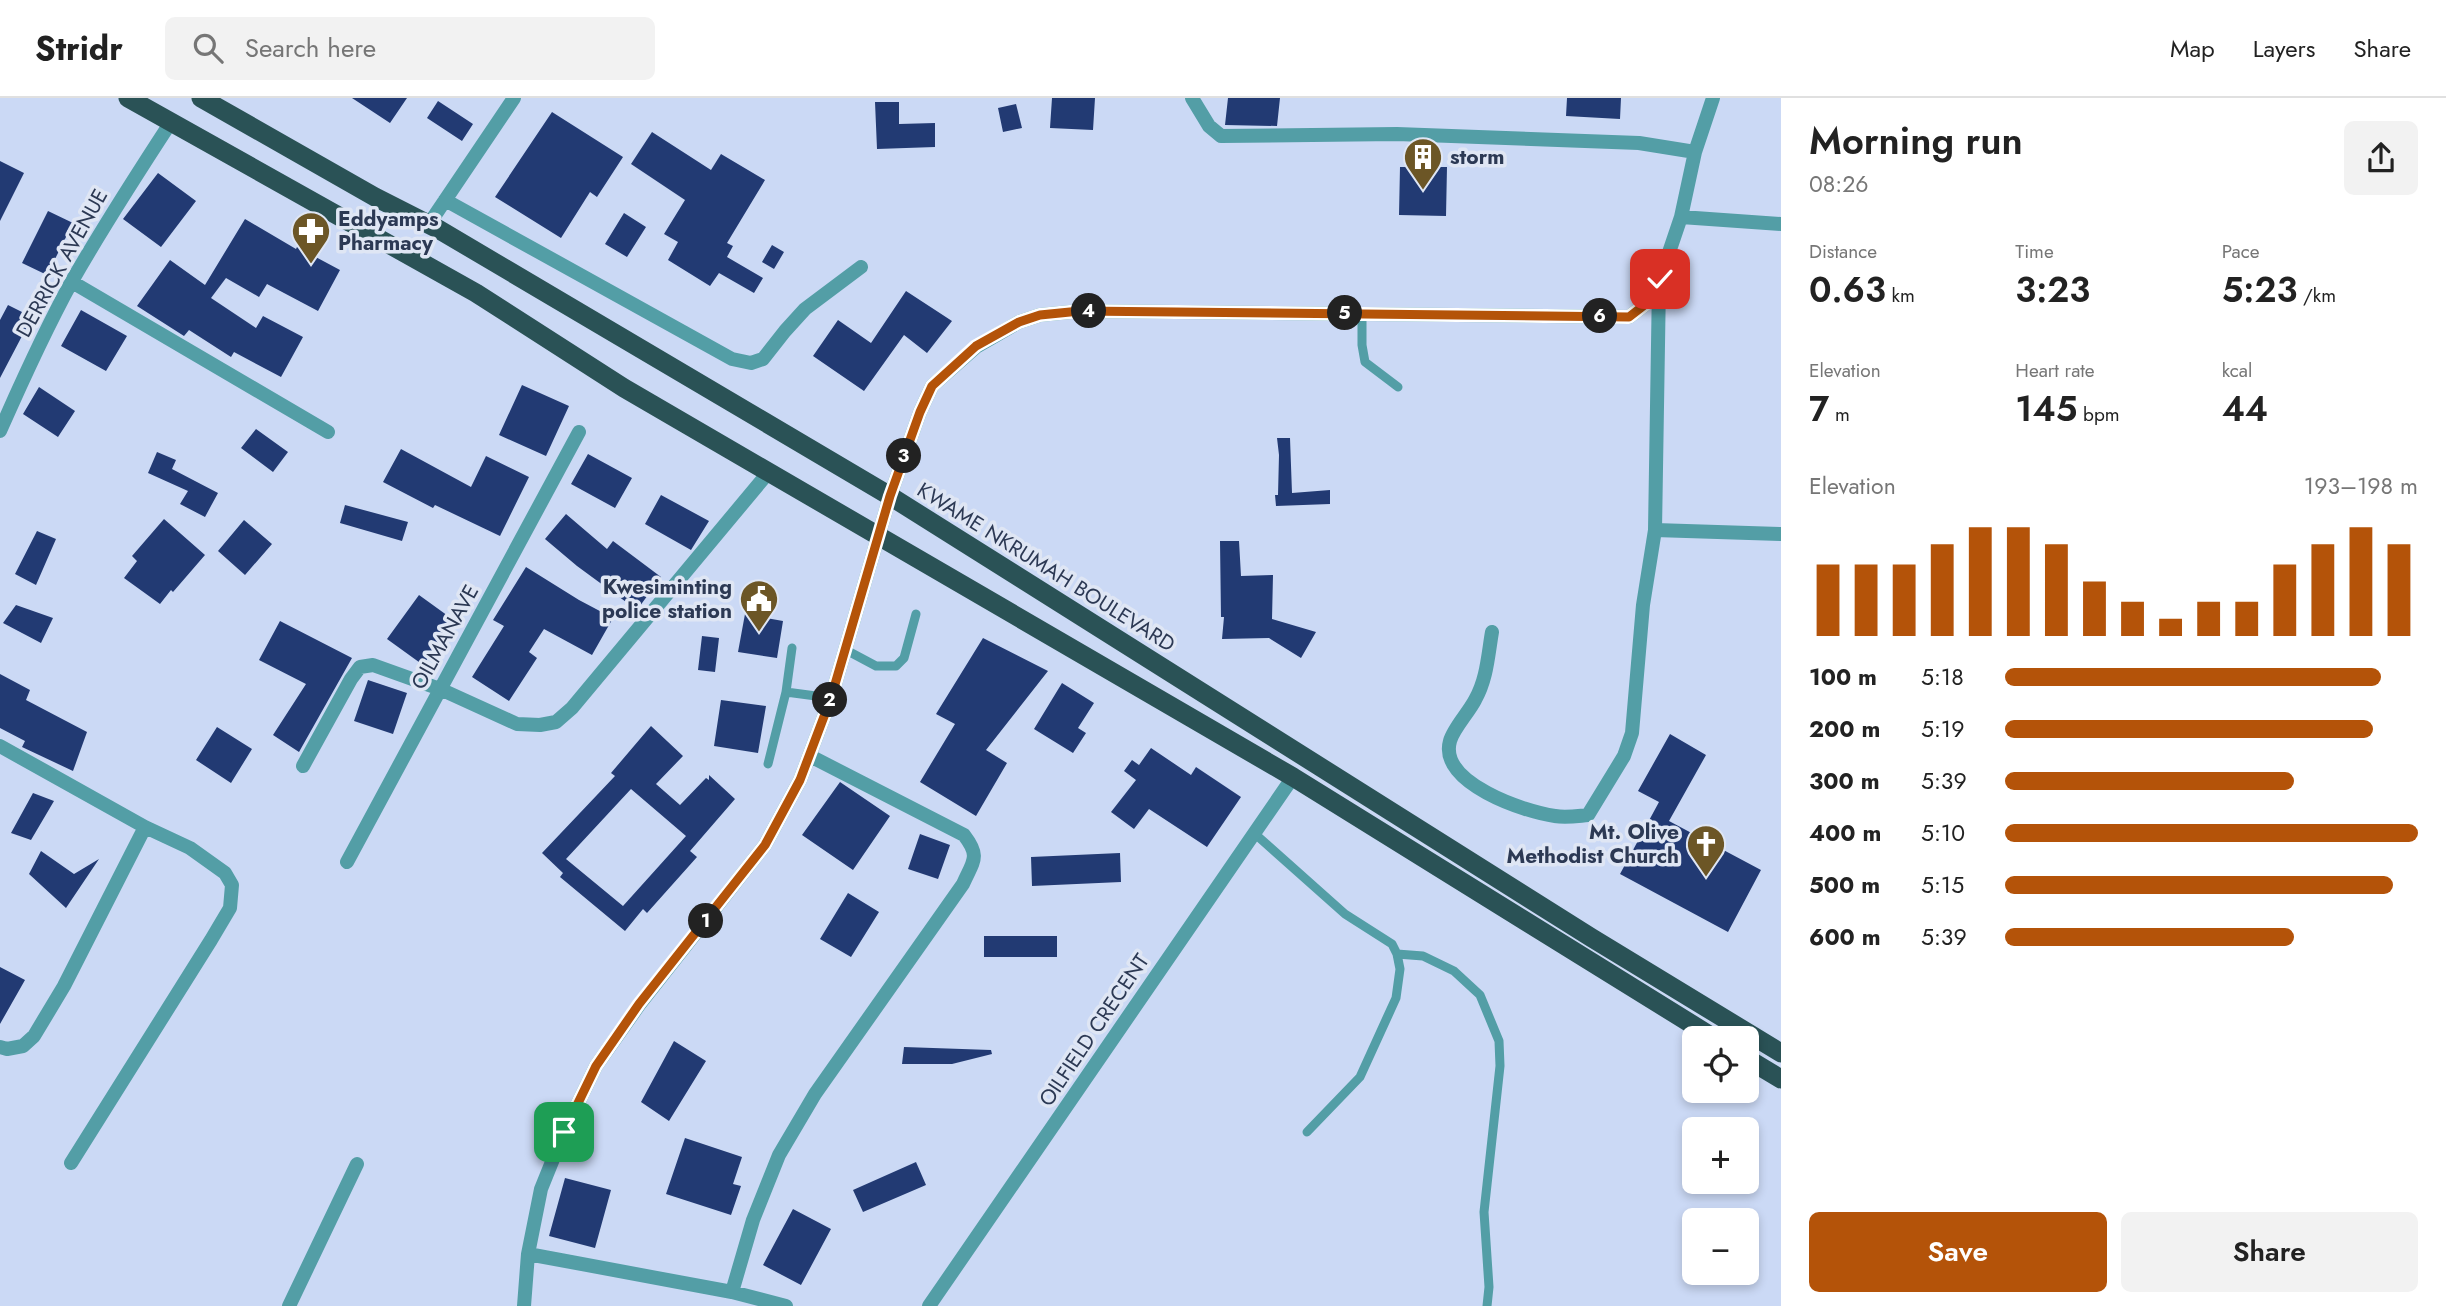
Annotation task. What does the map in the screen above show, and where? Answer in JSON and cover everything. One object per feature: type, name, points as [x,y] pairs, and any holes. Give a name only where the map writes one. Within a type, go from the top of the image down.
[{"type":"highway","points":[[128,98],[476,293],[624,388],[1293,777],[1695,1026]]},
{"type":"highway","name":"KWAME NKRUMAH BOULEVARD","points":[[201,98],[375,197],[429,224],[890,496],[1592,938],[1781,1053]]},
{"type":"highway","points":[[1759,1066],[1781,1079]]},
{"type":"street","points":[[429,224],[514,98]]},
{"type":"street","points":[[1192,98],[1209,126],[1221,136],[1397,134],[1639,143],[1695,152]]},
{"type":"street","points":[[524,1306],[528,1254],[541,1189],[564,1132],[596,1066],[639,1004],[765,845],[800,780],[831,698],[890,496],[932,386],[976,346],[1019,322],[1040,315],[1080,311],[1629,317],[1647,303],[1660,279],[1681,218],[1695,152],[1713,98]]},
{"type":"street","name":"DERRICK AVENUE","points":[[0,431],[72,282],[130,184],[171,122]]},
{"type":"street","points":[[445,200],[733,359],[751,363],[763,359],[805,309],[861,267]]},
{"type":"street","points":[[1681,218],[1781,224]]},
{"type":"street","points":[[1492,632],[1485,681],[1450,741],[1450,757],[1458,774],[1486,792],[1529,811],[1558,817],[1588,815],[1625,756],[1632,733],[1643,605],[1655,530],[1660,279]]},
{"type":"street","points":[[72,282],[328,432]]},
{"type":"street","name":"OILMANAVE","points":[[347,862],[579,432]]},
{"type":"street","points":[[303,766],[360,667],[373,665],[440,689],[517,724],[540,725],[556,722],[572,708],[768,473]]},
{"type":"street","points":[[1655,530],[1781,534]]},
{"type":"street","points":[[0,746],[145,827],[190,848],[225,873],[232,885],[230,908],[71,1163]]},
{"type":"street","points":[[732,1292],[753,1220],[779,1155],[815,1094],[963,884],[974,858],[974,849],[964,835],[810,756]]},
{"type":"street","name":"OILFIELD CRECENT","points":[[929,1306],[1293,777]]},
{"type":"street","points":[[0,1047],[7,1049],[23,1046],[34,1036],[64,986],[145,827]]},
{"type":"street","points":[[289,1306],[357,1164]]},
{"type":"street","points":[[528,1254],[732,1292],[786,1306]]},
{"type":"lane","points":[[1362,313],[1362,345],[1366,362],[1398,387]]},
{"type":"lane","points":[[846,650],[876,666],[896,666],[904,659],[916,614]]},
{"type":"lane","points":[[768,764],[786,692],[792,648]]},
{"type":"lane","points":[[786,692],[831,698]]},
{"type":"lane","points":[[1254,833],[1345,914],[1392,944],[1400,969],[1396,998],[1360,1077],[1307,1132]]},
{"type":"lane","points":[[1397,954],[1423,957],[1454,971],[1480,995],[1499,1041],[1500,1066],[1484,1212],[1489,1287],[1487,1306]]},
{"type":"building","points":[[352,98],[407,98],[390,123]]},
{"type":"building","points":[[1052,98],[1095,98],[1093,130],[1050,128]]},
{"type":"building","points":[[1228,98],[1280,98],[1277,126],[1225,125]]},
{"type":"building","points":[[1567,98],[1621,98],[1620,119],[1566,116]]},
{"type":"building","points":[[438,101],[473,124],[462,141],[427,118]]},
{"type":"building","points":[[875,102],[899,102],[899,124],[935,123],[935,147],[877,149]]},
{"type":"building","points":[[1016,104],[1022,128],[1003,132],[998,108]]},
{"type":"building","points":[[552,112],[623,157],[597,197],[590,192],[561,238],[495,197]]},
{"type":"building","points":[[652,132],[711,170],[721,154],[765,180],[727,243],[733,246],[727,257],[763,278],[754,293],[719,273],[710,286],[668,260],[678,242],[664,234],[685,200],[631,164]]},
{"type":"building","points":[[0,161],[24,173],[0,221]]},
{"type":"building","name":"storm","points":[[1400,167],[1447,167],[1446,216],[1399,215]]},
{"type":"building","points":[[158,173],[196,201],[161,247],[123,219]]},
{"type":"building","points":[[48,211],[73,223],[47,275],[22,263]]},
{"type":"building","points":[[624,213],[646,227],[627,257],[605,244]]},
{"type":"building","points":[[245,219],[296,249],[297,247],[340,270],[318,311],[267,284],[259,297],[226,278],[211,298],[256,328],[263,316],[303,337],[281,377],[234,352],[231,357],[189,330],[184,336],[137,306],[170,260],[205,285]]},
{"type":"building","points":[[772,245],[784,252],[774,269],[762,262]]},
{"type":"building","points":[[906,291],[952,321],[927,353],[904,335],[864,391],[813,356],[838,320],[871,343]]},
{"type":"building","points":[[8,305],[32,317],[0,378],[0,320]]},
{"type":"building","points":[[81,310],[127,336],[106,371],[61,346]]},
{"type":"building","points":[[522,385],[569,406],[546,456],[499,435]]},
{"type":"building","points":[[39,387],[75,411],[58,437],[23,414]]},
{"type":"building","points":[[256,429],[288,452],[273,472],[241,448]]},
{"type":"building","points":[[1277,438],[1290,438],[1292,493],[1330,490],[1330,504],[1276,506],[1279,455]]},
{"type":"building","points":[[401,449],[471,487],[486,456],[529,477],[500,536],[435,505],[433,508],[383,482]]},
{"type":"building","points":[[157,452],[176,460],[172,469],[218,493],[205,517],[180,504],[188,491],[148,473]]},
{"type":"building","points":[[588,454],[632,478],[615,508],[571,484]]},
{"type":"building","points":[[661,495],[709,521],[691,550],[645,524]]},
{"type":"building","points":[[345,505],[408,522],[402,541],[340,523]]},
{"type":"building","points":[[566,514],[607,549],[613,541],[661,577],[637,610],[545,539]]},
{"type":"building","points":[[164,519],[205,555],[160,604],[124,578],[137,561],[132,556]]},
{"type":"building","points":[[244,520],[272,544],[245,575],[218,551]]},
{"type":"building","points":[[37,531],[56,539],[36,585],[15,574]]},
{"type":"building","points":[[1220,541],[1239,541],[1241,576],[1273,575],[1272,619],[1316,632],[1301,658],[1269,638],[1222,639],[1224,617],[1221,617]]},
{"type":"building","points":[[526,567],[613,618],[592,655],[544,629],[529,652],[537,658],[509,701],[472,677],[504,626],[493,620]]},
{"type":"building","points":[[419,595],[455,621],[423,665],[387,639]]},
{"type":"building","points":[[16,605],[53,618],[41,643],[3,623]]},
{"type":"building","points":[[745,614],[783,621],[777,658],[738,652]]},
{"type":"building","points":[[280,621],[352,658],[299,752],[273,735],[306,684],[259,660]]},
{"type":"building","points":[[702,636],[719,638],[715,672],[698,670]]},
{"type":"building","points":[[983,638],[1048,671],[986,750],[1007,763],[976,816],[920,782],[955,724],[936,714]]},
{"type":"building","points":[[0,674],[30,690],[26,700],[87,732],[73,771],[22,747],[25,741],[0,728]]},
{"type":"building","points":[[368,680],[407,693],[393,734],[354,721]]},
{"type":"building","points":[[1062,683],[1094,703],[1078,728],[1086,733],[1073,753],[1034,729]]},
{"type":"building","points":[[721,700],[766,706],[758,753],[714,746]]},
{"type":"building","points":[[651,726],[683,756],[656,784],[680,805],[706,778],[709,780],[709,775],[735,799],[690,851],[697,857],[647,913],[643,909],[625,931],[560,877],[563,873],[542,853],[615,776],[611,773]],"holes":[[[631,789],[686,836],[623,906],[566,859]]]},
{"type":"building","points":[[217,727],[252,749],[231,783],[196,760]]},
{"type":"building","points":[[1670,734],[1706,755],[1669,821],[1761,870],[1728,932],[1620,874],[1659,802],[1638,791]]},
{"type":"building","points":[[1151,748],[1191,775],[1196,767],[1241,797],[1207,847],[1149,809],[1134,829],[1111,812],[1136,780],[1124,771],[1132,760],[1139,765]]},
{"type":"building","points":[[840,782],[890,816],[853,870],[802,835]]},
{"type":"building","points":[[33,793],[54,801],[31,840],[11,833]]},
{"type":"building","points":[[920,834],[950,845],[938,879],[908,869]]},
{"type":"building","points":[[41,851],[74,874],[99,859],[66,908],[29,874]]},
{"type":"building","points":[[1120,853],[1121,882],[1032,886],[1031,857]]},
{"type":"building","points":[[848,893],[879,912],[851,957],[820,939]]},
{"type":"building","points":[[984,936],[1057,936],[1057,957],[984,957]]},
{"type":"building","points":[[0,967],[25,980],[0,1024]]},
{"type":"building","points":[[674,1041],[706,1061],[669,1121],[641,1102]]},
{"type":"building","points":[[904,1047],[991,1050],[992,1054],[952,1064],[902,1064]]},
{"type":"building","points":[[685,1138],[742,1157],[733,1184],[741,1186],[731,1215],[666,1194]]},
{"type":"building","points":[[916,1162],[926,1185],[863,1212],[853,1190]]},
{"type":"building","points":[[565,1178],[611,1190],[595,1248],[549,1236]]},
{"type":"building","points":[[793,1209],[831,1229],[801,1285],[763,1265]]},
{"type":"place","name":"storm","points":[[1423,191]]},
{"type":"place","name":"Eddyamps Pharmacy","points":[[311,265]]},
{"type":"place","name":"Kwesiminting police station","points":[[759,633]]},
{"type":"place","name":"Mt. Olive Methodist Church","points":[[1706,878]]},
{"type":"route","points":[[564,1132],[596,1066],[639,1004],[765,845],[800,780],[831,698],[890,496],[920,412],[932,386],[976,346],[1019,322],[1040,315],[1080,311],[1629,317],[1647,303],[1660,279]]}]
